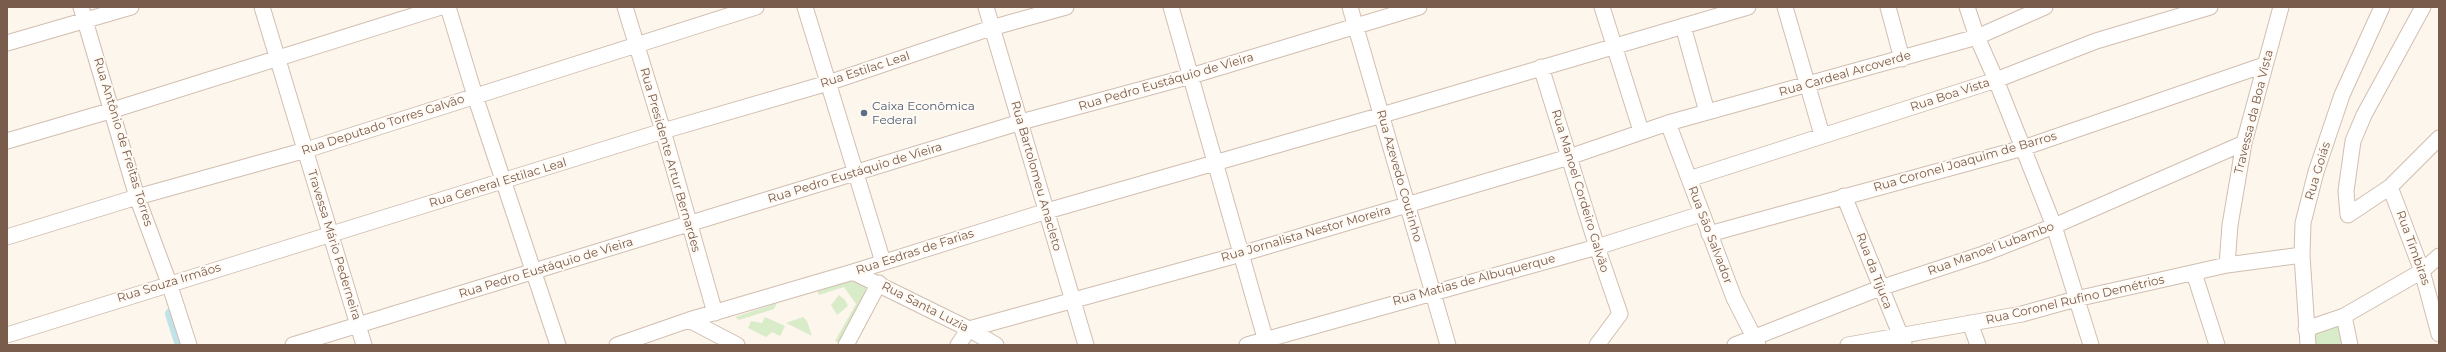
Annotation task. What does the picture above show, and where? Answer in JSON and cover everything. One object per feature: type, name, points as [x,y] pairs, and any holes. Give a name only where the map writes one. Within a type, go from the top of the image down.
[{"type":"street","name":"Rua Antônio de Freitas Torres","points":[[81,7],[137,196],[169,282],[189,345]]},
{"type":"street","points":[[7,43],[131,7]]},
{"type":"street","name":"Travessa Mário Pederneira","points":[[262,7],[332,234],[364,345]]},
{"type":"street","points":[[7,141],[112,110],[441,7]]},
{"type":"street","points":[[448,7],[474,96],[504,182],[532,272],[558,345]]},
{"type":"street","name":"Rua Presidente Artur Bernardes","points":[[625,7],[663,131],[715,313]]},
{"type":"street","name":"Rua Deputado Torres Galvão","points":[[7,237],[137,196],[306,150],[756,7]]},
{"type":"street","points":[[806,7],[855,174],[883,262]]},
{"type":"street","name":"Rua Bartolomeu Anacleto","points":[[986,7],[1086,345]]},
{"type":"street","name":"Rua Estilac Leal","points":[[663,131],[828,83],[991,28],[1066,7]]},
{"type":"street","points":[[1171,7],[1266,342]]},
{"type":"street","name":"Rua Azevedo Coutinho","points":[[1350,7],[1448,345]]},
{"type":"street","name":"Rua Pedro Eustáquio de Vieira","points":[[293,345],[1021,122],[1191,76],[1419,7]]},
{"type":"street","points":[[1602,7],[1641,131]]},
{"type":"street","name":"Rua Esdras de Farias","points":[[625,344],[689,320],[853,272],[1047,210],[1382,115],[1614,45],[1748,7]]},
{"type":"street","points":[[1785,7],[1822,135]]},
{"type":"street","points":[[1888,7],[1902,58]]},
{"type":"street","points":[[1967,7],[1977,37],[1996,80],[2054,226],[2091,345]]},
{"type":"street","name":"Rua Cardeal Arcoverde","points":[[1641,131],[1706,112],[1807,86],[1977,37],[2045,7]]},
{"type":"street","name":"Rua Boa Vista","points":[[1689,179],[1996,80],[2096,41],[2210,7]]},
{"type":"street","name":"Travessa da Boa Vista","points":[[2227,265],[2230,225],[2244,143],[2281,7]]},
{"type":"street","name":"Rua Goiás","points":[[2308,345],[2302,255],[2303,223],[2316,172],[2342,95],[2382,7]]},
{"type":"street","points":[[2423,7],[2364,116],[2353,141],[2346,191],[2348,215],[2390,187],[2439,138]]},
{"type":"street","points":[[1683,26],[1706,112]]},
{"type":"street","name":"Rua Coronel Joaquim de Barros","points":[[1709,234],[2023,148],[2264,65]]},
{"type":"street","name":"Rua Manoel Cordeiro Galvão","points":[[1541,67],[1597,247],[1620,314],[1597,345]]},
{"type":"street","name":"Rua São Salvador","points":[[1668,123],[1701,214],[1734,298],[1756,342]]},
{"type":"street","name":"Rua General Estilac Leal","points":[[332,234],[504,182],[663,131]]},
{"type":"street","name":"Rua Jornalista Nestor Moreira","points":[[969,329],[1241,254],[1569,157],[1641,131]]},
{"type":"street","name":"Rua Manoel Lubambo","points":[[1735,345],[1756,342],[1880,288],[1983,254],[2054,226],[2244,143]]},
{"type":"street","name":"Rua Timbiras","points":[[2390,187],[2437,314],[2439,334]]},
{"type":"street","name":"Rua da Tijuca","points":[[1844,196],[1880,288],[1903,340]]},
{"type":"street","name":"Rua Matias de Albuquerque","points":[[1247,345],[1266,342],[1433,291],[1597,247],[1701,214]]},
{"type":"street","name":"Rua Souza Irmãos","points":[[7,335],[169,282],[332,234]]},
{"type":"street","name":"Rua Coronel Rufino Demétrios","points":[[1853,344],[1903,340],[1970,323],[2022,314],[2076,299],[2227,265],[2302,255]]},
{"type":"street","points":[[2306,329],[2344,316],[2422,272],[2439,256]]},
{"type":"street","name":"Rua Santa Luzia","points":[[853,272],[879,283],[969,329],[996,345]]},
{"type":"street","points":[[2194,273],[2216,345]]},
{"type":"street","points":[[846,345],[879,283]]},
{"type":"street","points":[[2344,316],[2350,345]]},
{"type":"street","points":[[689,320],[737,345]]},
{"type":"street","points":[[1970,323],[1978,345]]},
{"type":"street","points":[[958,345],[969,329]]},
{"type":"green space","points":[[852,280],[871,286],[839,343],[835,341],[856,304],[844,287],[819,295],[817,291]]},
{"type":"green space","points":[[839,295],[845,300],[848,306],[837,315],[831,305]]},
{"type":"green space","points":[[777,303],[774,309],[739,320],[735,317]]},
{"type":"green space","points":[[765,317],[785,326],[780,336],[772,332],[766,337],[748,328],[751,321],[762,323]]},
{"type":"green space","points":[[803,317],[807,321],[812,336],[786,323]]},
{"type":"green space","points":[[2336,323],[2340,326],[2344,345],[2315,345],[2314,332]]},
{"type":"waterway","points":[[171,314],[181,345]]},
{"type":"place","name":"Caixa Econômica Federal","points":[[864,113]]}]
